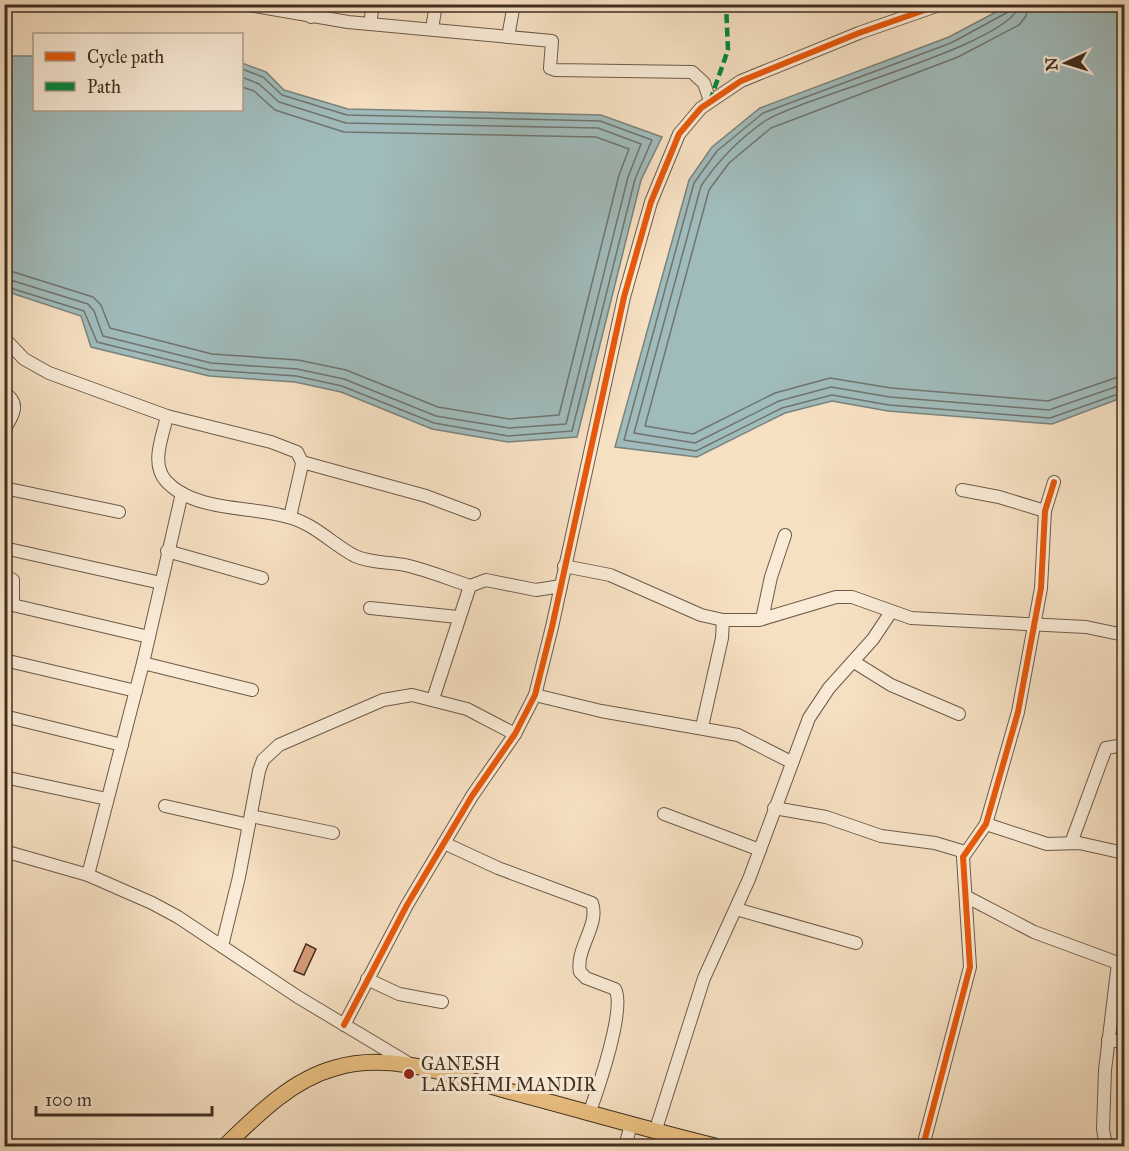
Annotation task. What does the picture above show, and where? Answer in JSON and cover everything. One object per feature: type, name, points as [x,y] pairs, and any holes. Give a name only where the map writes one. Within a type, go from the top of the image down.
[{"type":"main road","points":[[225,1146],[266,1107],[317,1075],[335,1067],[384,1063],[415,1066],[714,1146]]},
{"type":"street","points":[[243,4],[312,11],[370,24],[552,41],[550,68],[555,70],[692,72],[704,83],[710,101]]},
{"type":"street","points":[[370,24],[373,4]]},
{"type":"street","points":[[432,29],[436,4]]},
{"type":"street","points":[[508,37],[514,4]]},
{"type":"street","points":[[344,1025],[406,905],[472,796],[515,734],[535,695],[624,297],[651,202],[679,134],[710,101],[741,81],[859,33],[942,4]]},
{"type":"street","points":[[4,338],[34,367],[167,416],[297,452],[302,462],[290,517]]},
{"type":"street","points":[[4,393],[14,401],[15,407],[4,430]]},
{"type":"street","points":[[167,416],[158,449],[160,472],[167,482],[182,493],[226,507],[290,517],[317,529],[355,556],[414,567],[470,586],[486,580],[536,590],[561,586]]},
{"type":"street","points":[[302,462],[426,496],[474,514]]},
{"type":"street","points":[[923,1146],[970,967],[967,897],[962,864],[965,852],[986,824],[1021,702],[1032,626],[1041,588],[1045,511],[1054,482]]},
{"type":"street","points":[[4,488],[119,512]]},
{"type":"street","points":[[962,490],[999,497],[1045,511]]},
{"type":"street","points":[[88,875],[143,663],[182,493]]},
{"type":"street","points":[[762,619],[771,577],[785,535]]},
{"type":"street","points":[[4,548],[161,582]]},
{"type":"street","points":[[167,551],[262,578]]},
{"type":"street","points":[[564,566],[610,575],[701,615],[723,620],[762,619],[836,597],[852,597],[891,612],[929,620],[1086,627],[1125,635]]},
{"type":"street","points":[[4,575],[13,580],[15,584],[9,604],[149,637]]},
{"type":"street","points":[[433,699],[470,586]]},
{"type":"street","points":[[370,609],[458,618]]},
{"type":"street","points":[[655,1132],[704,978],[736,909],[760,850],[791,762],[817,704],[854,662],[891,612]]},
{"type":"street","points":[[702,727],[722,638],[723,620]]},
{"type":"street","points":[[4,660],[136,691]]},
{"type":"street","points":[[854,662],[901,690],[959,714]]},
{"type":"street","points":[[143,663],[252,690]]},
{"type":"street","points":[[222,946],[263,760],[279,745],[383,700],[412,695],[433,699],[481,715],[515,734]]},
{"type":"street","points":[[535,695],[601,711],[702,727],[754,742],[791,762]]},
{"type":"street","points":[[4,716],[122,745]]},
{"type":"street","points":[[1071,843],[1092,791],[1102,754],[1106,748],[1125,746]]},
{"type":"street","points":[[4,777],[107,799]]},
{"type":"street","points":[[165,806],[333,833]]},
{"type":"street","points":[[774,808],[826,817],[881,836],[935,843],[965,852]]},
{"type":"street","points":[[664,814],[760,850]]},
{"type":"street","points":[[986,824],[1041,842],[1071,843],[1125,853]]},
{"type":"street","points":[[444,843],[498,868],[592,903],[593,916],[579,957],[580,972],[586,978],[615,989],[619,1001],[604,1068],[590,1111]]},
{"type":"street","points":[[4,851],[88,875],[152,903],[344,1025],[415,1066]]},
{"type":"street","points":[[967,897],[1034,932],[1121,963],[1107,1040],[1103,1129],[1106,1146]]},
{"type":"street","points":[[736,909],[856,943]]},
{"type":"street","points":[[367,980],[399,994],[442,1002]]},
{"type":"street","points":[[1107,1040],[1125,1042]]},
{"type":"street","points":[[625,1146],[631,1125]]},
{"type":"water","points":[[1011,4],[1124,5],[1124,397],[1052,424],[888,411],[832,401],[785,413],[697,457],[615,447],[689,180],[712,147],[760,108],[949,37]]},
{"type":"water","points":[[5,56],[33,56],[33,111],[243,111],[243,63],[266,72],[284,90],[348,109],[601,115],[662,137],[641,180],[577,437],[508,442],[432,429],[341,392],[295,382],[209,376],[91,347],[81,316],[5,291]]},
{"type":"building","points":[[306,944],[316,949],[304,975],[294,971]]},
{"type":"marked path","points":[[710,101],[728,50],[726,4]]},
{"type":"cycle path","points":[[344,1025],[407,905],[472,796],[515,734],[535,695],[624,297],[651,202],[679,134],[701,108],[741,81],[859,33],[942,4]]},
{"type":"cycle path","points":[[923,1146],[970,967],[963,857],[986,824],[1018,712],[1041,588],[1045,511],[1054,482]]},
{"type":"place","name":"GANESH LAKSHMI MANDIR","points":[[409,1074]]}]
